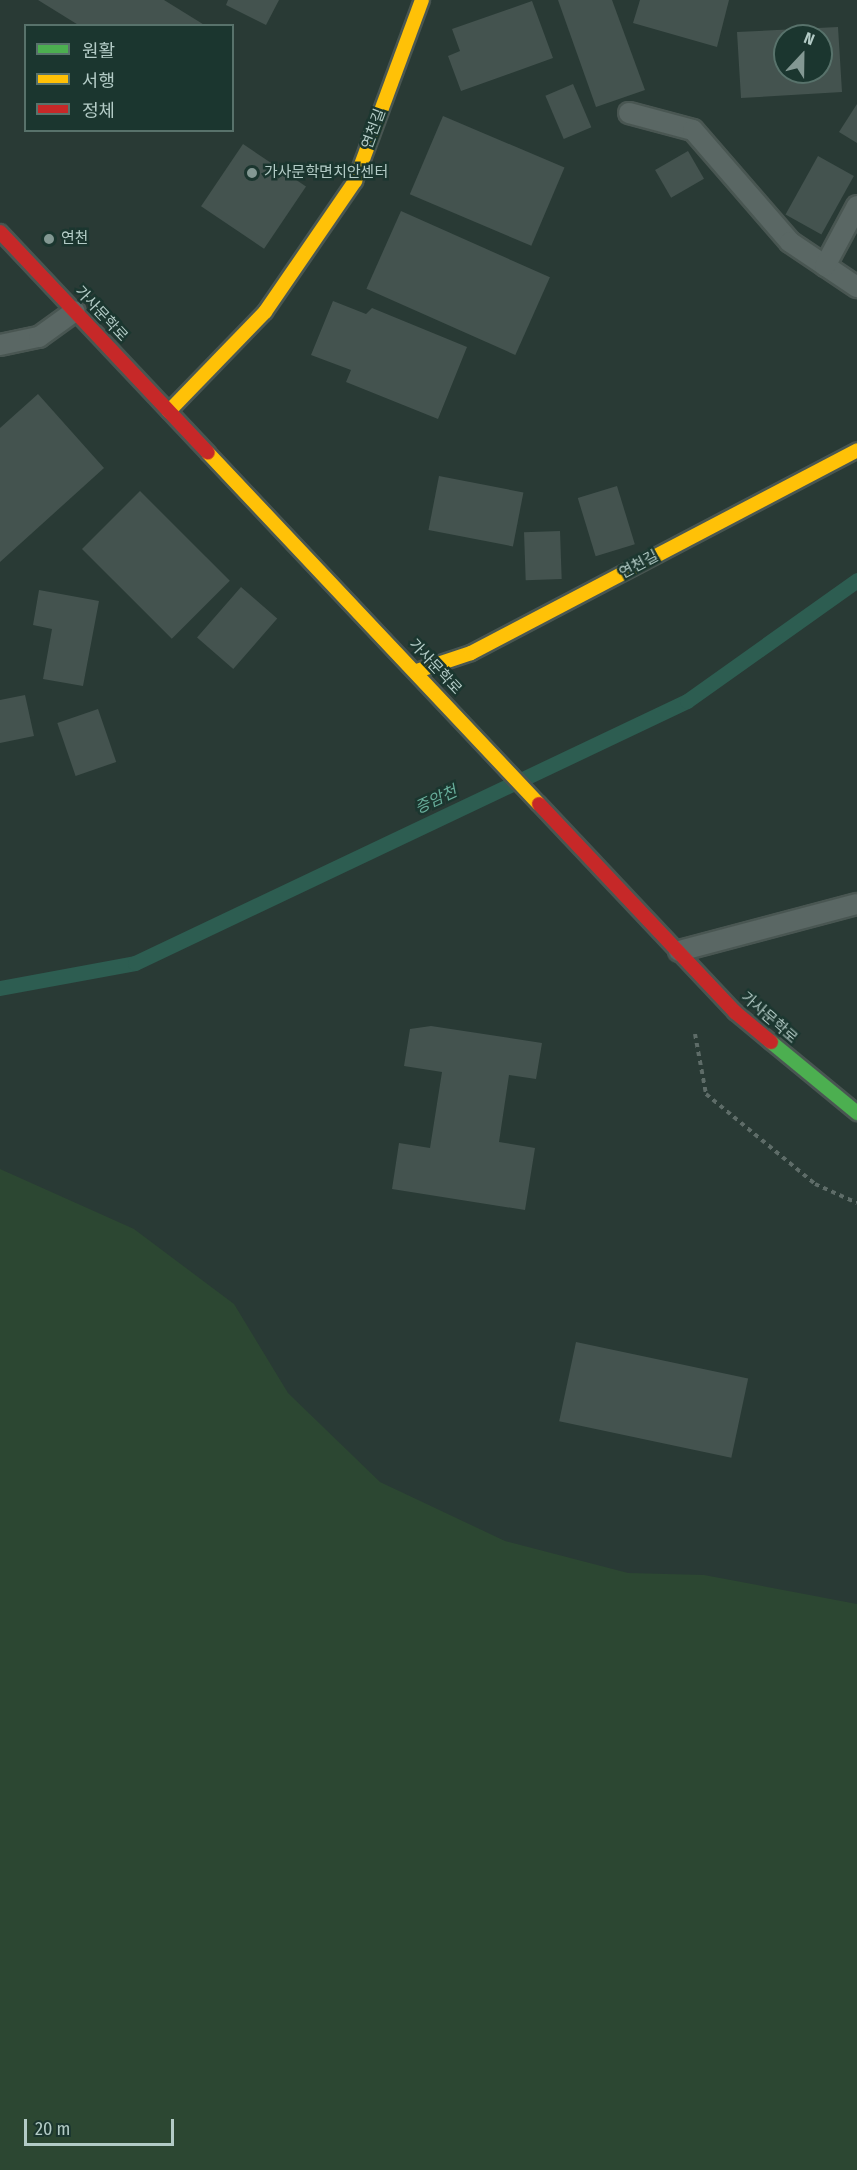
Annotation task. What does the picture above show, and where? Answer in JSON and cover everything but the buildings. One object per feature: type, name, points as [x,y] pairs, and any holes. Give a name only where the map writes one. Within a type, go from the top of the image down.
[{"type":"main road","name":"연천길","points":[[169,411],[265,312],[355,181],[422,0]]},
{"type":"main road","name":"가사문학로","points":[[0,232],[417,671],[735,1012],[857,1113]]},
{"type":"main road","name":"연천길","points":[[417,671],[471,653],[857,450]]},
{"type":"lane","points":[[629,112],[693,130],[790,242],[857,287]]},
{"type":"lane","points":[[825,266],[857,206]]},
{"type":"lane","points":[[0,345],[39,337],[75,311]]},
{"type":"lane","points":[[679,951],[857,904]]},
{"type":"path","points":[[694,1028],[706,1094],[815,1184],[857,1203]]},
{"type":"green space","points":[[0,1169],[134,1229],[234,1304],[288,1393],[380,1482],[505,1541],[628,1573],[704,1575],[857,1604],[857,2170],[0,2170]]},
{"type":"waterway","name":"증암천","points":[[0,988],[135,963],[687,701],[857,580]]},
{"type":"traffic: fast","points":[[771,1042],[857,1113]]},
{"type":"traffic: slow","points":[[169,411],[265,312],[355,181],[422,0]]},
{"type":"traffic: slow","points":[[417,671],[471,653],[857,450]]},
{"type":"traffic: slow","points":[[208,453],[539,804]]},
{"type":"traffic: jam","points":[[0,232],[208,453]]},
{"type":"traffic: jam","points":[[539,804],[735,1012],[771,1042]]},
{"type":"place","name":"가사문학면치안센터","points":[[252,173]]},
{"type":"place","name":"연천","points":[[49,239]]}]
